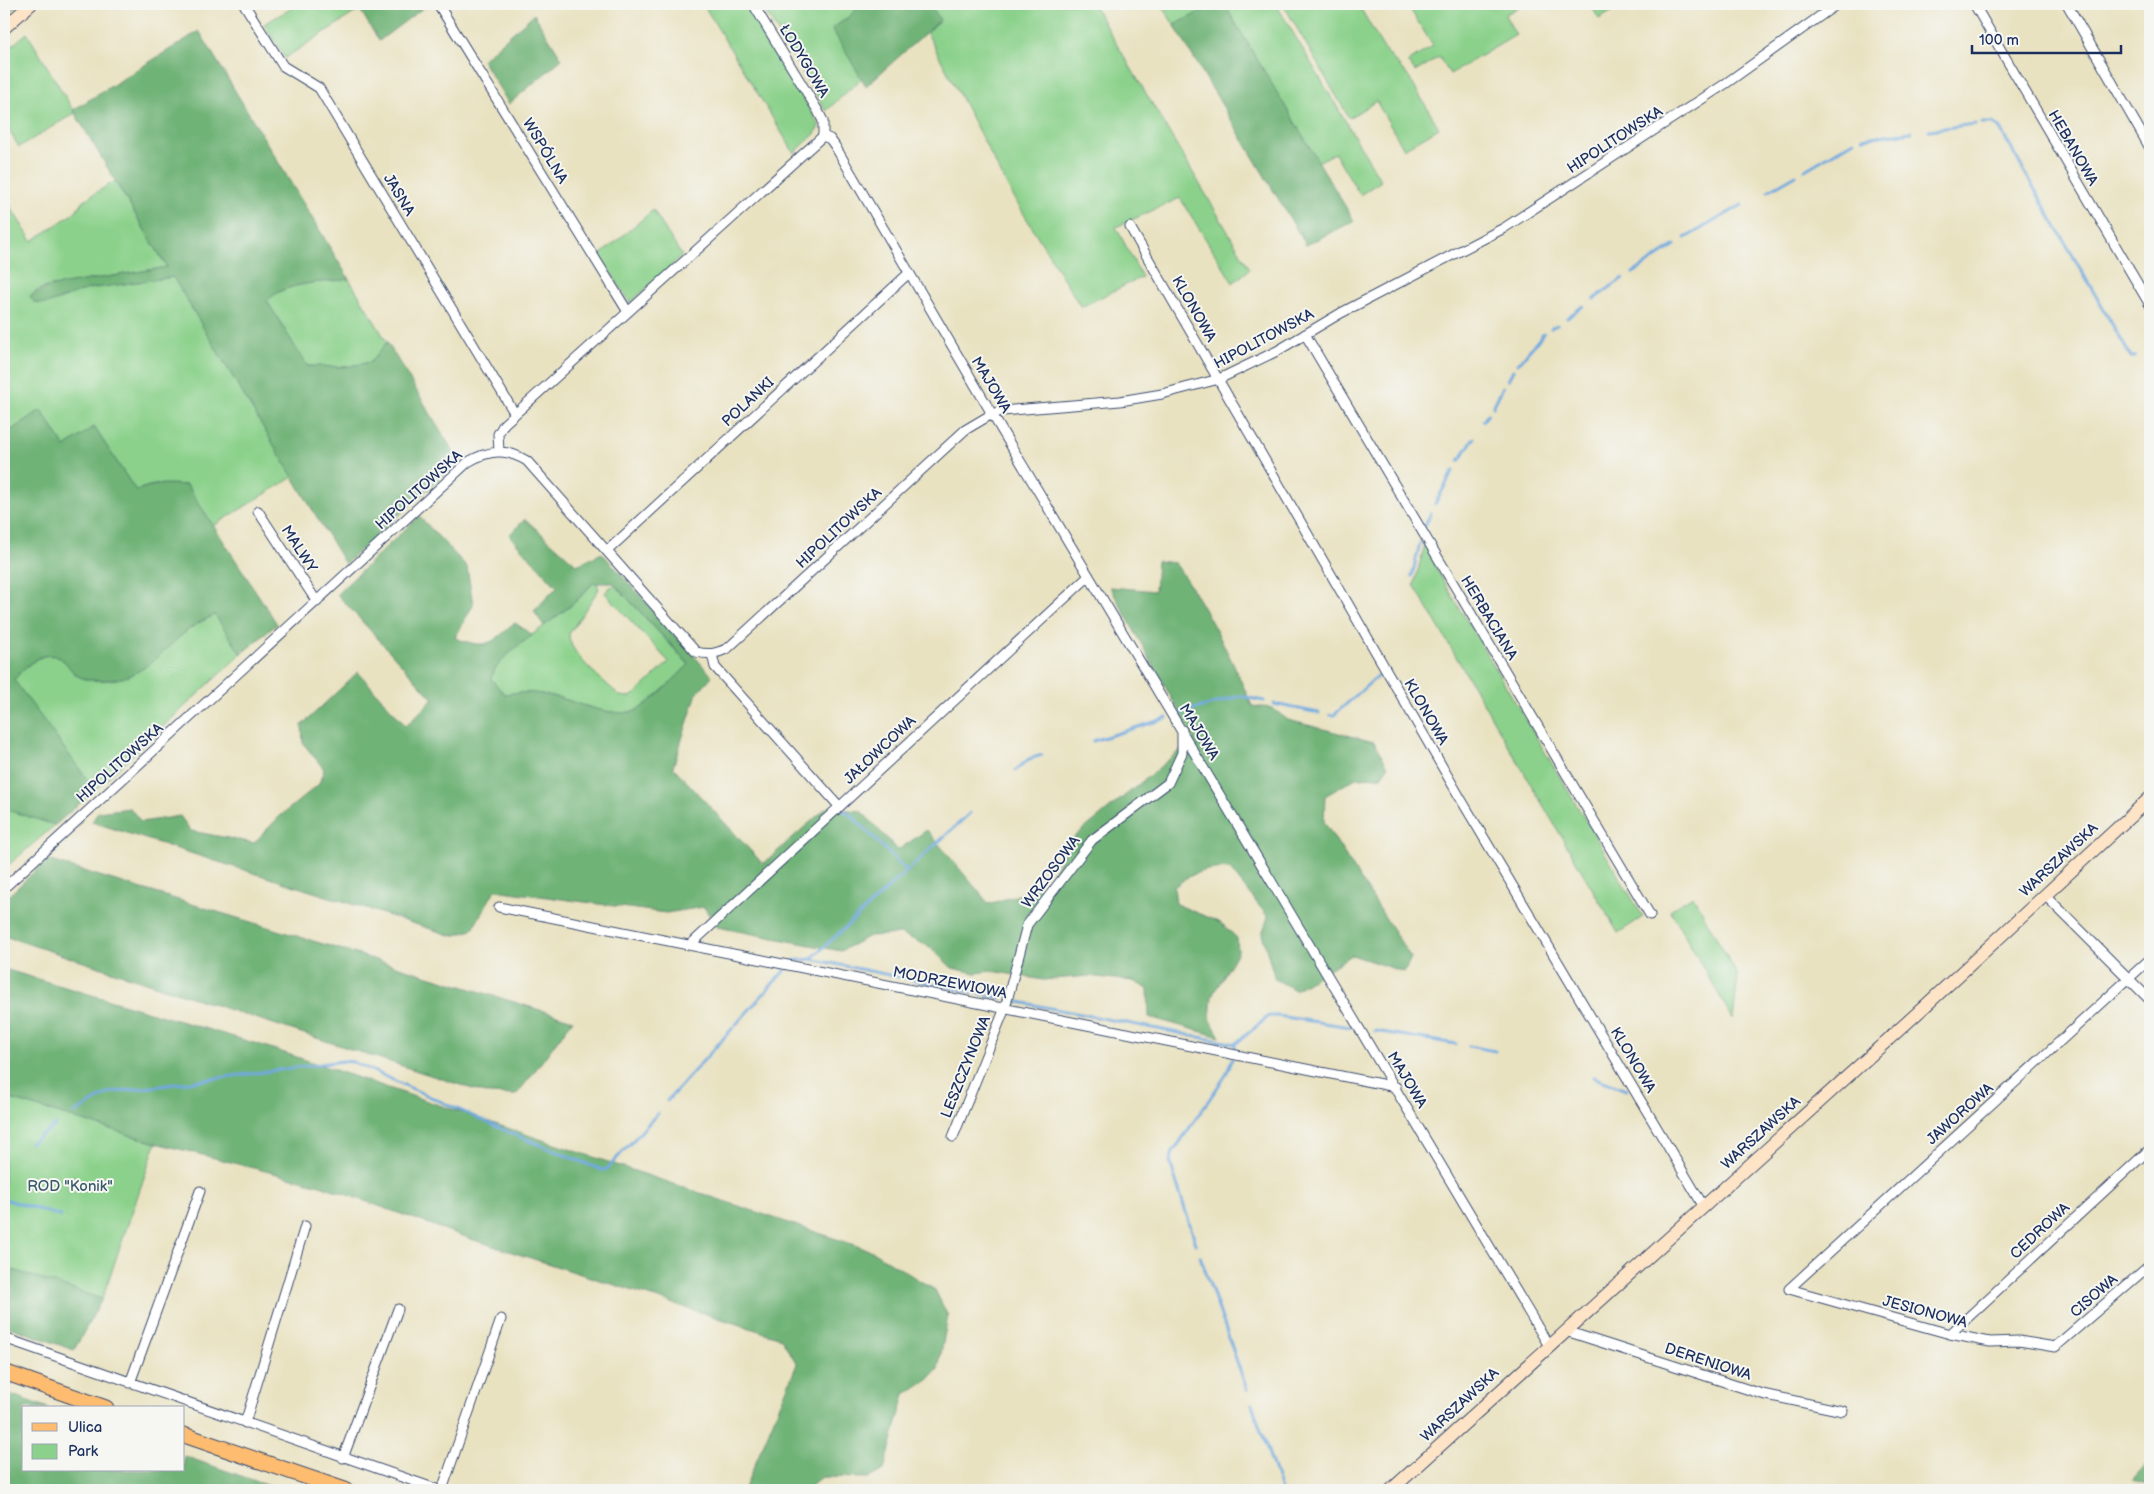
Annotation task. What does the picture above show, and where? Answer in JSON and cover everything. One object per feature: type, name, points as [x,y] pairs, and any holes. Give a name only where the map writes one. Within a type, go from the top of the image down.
[{"type":"main road","points":[[4,1372],[100,1406]]},
{"type":"main road","points":[[185,1435],[345,1490]]},
{"type":"street","points":[[4,28],[30,4]]},
{"type":"street","name":"JASNA","points":[[244,4],[282,66],[319,88],[515,414]]},
{"type":"street","name":"WSPÓLNA","points":[[438,4],[628,312]]},
{"type":"street","name":"ŁODYGOWA","points":[[753,4],[818,111],[823,121],[823,136]]},
{"type":"street","name":"HIPOLITOWSKA","points":[[712,654],[728,648],[965,430],[992,414],[1020,409],[1128,400],[1162,394],[1219,379],[1504,228],[1725,84],[1837,4]]},
{"type":"street","name":"HEBANOWA","points":[[1974,4],[2150,305]]},
{"type":"street","points":[[2067,4],[2150,148]]},
{"type":"street","points":[[823,136],[515,414],[501,427],[498,434],[499,451],[512,453],[527,461],[696,652],[712,654],[715,667],[839,806]]},
{"type":"street","name":"MAJOWA","points":[[823,136],[830,139],[835,146],[992,414],[1396,1087],[1549,1346]]},
{"type":"street","name":"KLONOWA","points":[[1130,227],[1462,801],[1704,1207]]},
{"type":"street","name":"POLANKI","points":[[607,551],[909,273]]},
{"type":"street","name":"HERBACIANA","points":[[1306,334],[1650,915]]},
{"type":"street","name":"HIPOLITOWSKA","points":[[4,888],[468,462],[480,455],[499,451]]},
{"type":"street","name":"MALWY","points":[[258,510],[317,602]]},
{"type":"street","name":"JAŁOWCOWA","points":[[690,945],[1089,576]]},
{"type":"street","name":"WRZOSOWA","points":[[1005,1008],[1028,925],[1092,840],[1168,783],[1182,753],[1182,730]]},
{"type":"street","name":"WARSZAWSKA","points":[[1391,1490],[1704,1207],[2150,798]]},
{"type":"street","points":[[2044,895],[2150,1000]]},
{"type":"street","name":"MODRZEWIOWA","points":[[499,907],[1396,1087]]},
{"type":"street","name":"JAWOROWA","points":[[1789,1289],[2150,959]]},
{"type":"street","name":"LESZCZYNOWA","points":[[953,1137],[1005,1008]]},
{"type":"street","name":"CEDROWA","points":[[1950,1334],[2150,1149]]},
{"type":"street","points":[[130,1383],[200,1190]]},
{"type":"street","points":[[245,1423],[305,1226]]},
{"type":"street","name":"CISOWA","points":[[2055,1347],[2150,1265]]},
{"type":"street","name":"JESIONOWA","points":[[1789,1289],[1950,1334],[1990,1342],[2019,1341],[2055,1347]]},
{"type":"street","points":[[343,1458],[398,1309]]},
{"type":"street","points":[[4,1338],[343,1458],[440,1490],[501,1319]]},
{"type":"street","name":"DERENIOWA","points":[[1566,1331],[1762,1394],[1843,1411]]},
{"type":"green space","points":[[4,4],[19,4],[4,17]]},
{"type":"green space","points":[[299,4],[376,4],[362,13],[359,10],[285,58],[264,24]]},
{"type":"green space","points":[[376,4],[428,4],[379,41],[362,13]]},
{"type":"green space","points":[[703,4],[747,4],[819,126],[815,134],[794,153]]},
{"type":"green space","points":[[761,4],[860,4],[851,15],[832,29],[862,78],[826,111]]},
{"type":"green space","points":[[860,4],[930,4],[940,20],[866,86],[832,29],[851,15]]},
{"type":"green space","points":[[930,4],[1093,4],[1250,269],[1233,283],[1180,198],[1116,227],[1142,277],[1081,307],[1011,193],[927,33],[940,20]]},
{"type":"green space","points":[[1161,4],[1216,4],[1174,25]]},
{"type":"green space","points":[[1216,4],[1224,4],[1354,221],[1306,245],[1174,25]]},
{"type":"green space","points":[[1224,4],[1276,4],[1381,181],[1360,195],[1335,153],[1318,162]]},
{"type":"green space","points":[[1283,4],[1358,4],[1384,49],[1408,76],[1439,128],[1404,149],[1376,101],[1349,118]]},
{"type":"green space","points":[[1407,4],[1523,4],[1505,15],[1516,35],[1450,74],[1439,57],[1415,72],[1408,62],[1433,46]]},
{"type":"green space","points":[[1590,4],[1625,4],[1599,19]]},
{"type":"green space","points":[[534,14],[562,59],[509,104],[482,60]]},
{"type":"green space","points":[[199,31],[349,279],[294,286],[274,294],[267,301],[307,366],[345,367],[371,362],[387,342],[459,461],[345,564],[173,277],[88,289],[47,304],[35,303],[30,296],[47,287],[167,267],[73,110]]},
{"type":"green space","points":[[27,33],[75,113],[19,147],[4,123],[4,52]]},
{"type":"green space","points":[[115,181],[167,267],[47,287],[38,290],[30,297],[58,300],[88,289],[173,277],[293,477],[213,526],[187,485],[154,485],[136,491],[94,427],[65,447],[41,410],[4,435],[4,197],[32,241],[74,213],[84,200]]},
{"type":"green space","points":[[653,210],[682,256],[630,303],[600,255]]},
{"type":"green space","points":[[349,279],[387,342],[371,362],[345,367],[307,366],[267,301],[275,294],[294,286]]},
{"type":"green space","points":[[41,410],[65,447],[94,427],[136,491],[154,485],[187,485],[277,624],[241,654],[215,615],[192,627],[136,673],[114,679],[84,679],[75,674],[64,661],[50,655],[36,659],[24,669],[14,680],[95,790],[55,825],[4,809],[4,435]]},
{"type":"green space","points":[[419,516],[467,567],[473,605],[455,638],[475,644],[488,643],[500,636],[515,623],[533,635],[508,655],[496,667],[493,673],[491,679],[504,694],[542,694],[604,711],[627,712],[637,710],[648,702],[689,664],[613,583],[593,583],[575,602],[544,626],[534,611],[557,587],[509,535],[525,519],[577,565],[602,553],[712,676],[697,693],[673,767],[763,864],[826,808],[861,811],[898,850],[927,830],[989,904],[1044,887],[1072,839],[1194,739],[1110,587],[1155,591],[1157,561],[1175,563],[1217,633],[1252,706],[1272,708],[1288,720],[1374,742],[1388,767],[1381,777],[1356,778],[1325,796],[1324,822],[1411,958],[1404,972],[1352,955],[1295,990],[1275,979],[1262,934],[1268,917],[1230,869],[1214,869],[1200,872],[1174,887],[1176,904],[1221,923],[1237,938],[1238,952],[1212,996],[1210,1019],[1220,1037],[1149,1017],[1148,989],[1133,981],[1088,976],[1043,980],[992,971],[975,973],[952,968],[930,947],[901,934],[869,936],[841,951],[717,927],[704,907],[666,913],[495,890],[472,930],[453,936],[92,822],[98,812],[130,808],[141,822],[180,816],[191,831],[254,843],[279,817],[319,784],[324,769],[303,743],[302,725],[358,672],[406,726],[433,699],[337,594]]},
{"type":"green space","points":[[1425,544],[1438,572],[1643,917],[1618,933],[1414,585]]},
{"type":"green space","points":[[593,583],[597,583],[599,589],[569,634],[575,651],[581,659],[620,696],[630,697],[635,694],[669,662],[605,593],[610,587],[616,586],[689,665],[649,702],[637,710],[627,712],[604,711],[542,694],[520,693],[505,695],[491,679],[494,671],[513,650],[574,603]]},
{"type":"green space","points":[[215,614],[241,654],[95,790],[13,680],[30,664],[50,655],[64,661],[75,674],[83,678],[103,681],[122,677],[134,673],[192,627]]},
{"type":"green space","points":[[4,809],[55,825],[4,869]]},
{"type":"green space","points":[[47,860],[573,1020],[516,1095],[488,1094],[4,936],[4,900]]},
{"type":"green space","points":[[1693,896],[1738,976],[1733,1019],[1670,910]]},
{"type":"green space","points":[[4,969],[264,1046],[872,1251],[935,1290],[948,1316],[938,1369],[928,1380],[905,1394],[884,1470],[869,1478],[822,1477],[806,1490],[744,1490],[797,1364],[781,1338],[471,1239],[320,1185],[156,1143],[4,1097]]},
{"type":"green space","name":"ROD \"Konik\"","points":[[4,1097],[156,1143],[102,1299],[4,1267]]},
{"type":"green space","points":[[4,1267],[102,1299],[74,1350],[4,1325]]},
{"type":"green space","points":[[4,1392],[42,1406],[22,1406],[22,1472],[185,1472],[185,1456],[281,1490],[4,1490]]},
{"type":"green space","points":[[2150,1460],[2150,1486],[2132,1480]]},
{"type":"waterway","points":[[1982,123],[1993,123],[2000,129],[2131,357],[2135,357]]},
{"type":"waterway","points":[[1929,130],[1975,124]]},
{"type":"waterway","points":[[1863,138],[1912,132]]},
{"type":"waterway","points":[[1805,170],[1854,141]]},
{"type":"waterway","points":[[1768,191],[1796,175]]},
{"type":"waterway","points":[[1685,238],[1742,205]]},
{"type":"waterway","points":[[1633,273],[1675,245]]},
{"type":"waterway","points":[[1594,299],[1623,278]]},
{"type":"waterway","points":[[1567,318],[1583,306]]},
{"type":"waterway","points":[[1551,328],[1557,325]]},
{"type":"waterway","points":[[1518,364],[1544,333]]},
{"type":"waterway","points":[[1508,380],[1513,370]]},
{"type":"waterway","points":[[1493,407],[1503,387]]},
{"type":"waterway","points":[[1483,421],[1488,414]]},
{"type":"waterway","points":[[1459,461],[1474,438]]},
{"type":"waterway","points":[[1435,504],[1453,471]]},
{"type":"waterway","points":[[1424,528],[1431,513]]},
{"type":"waterway","points":[[1412,576],[1420,543]]},
{"type":"waterway","points":[[1330,715],[1334,715],[1380,674]]},
{"type":"waterway","points":[[1178,714],[1240,696],[1264,701]]},
{"type":"waterway","points":[[1274,704],[1319,713]]},
{"type":"waterway","points":[[1093,741],[1167,718]]},
{"type":"waterway","points":[[1016,770],[1029,759],[1042,755]]},
{"type":"waterway","points":[[843,810],[851,815],[907,871]]},
{"type":"waterway","points":[[811,959],[970,813]]},
{"type":"waterway","points":[[792,961],[811,959],[1002,998]]},
{"type":"waterway","points":[[667,1101],[785,970]]},
{"type":"waterway","points":[[1014,1001],[1235,1044]]},
{"type":"waterway","points":[[1235,1050],[1235,1044],[1269,1016],[1350,1027]]},
{"type":"waterway","points":[[1375,1031],[1456,1044]]},
{"type":"waterway","points":[[1469,1046],[1495,1051]]},
{"type":"waterway","points":[[1196,1244],[1170,1162],[1173,1152],[1226,1075],[1232,1059]]},
{"type":"waterway","points":[[75,1113],[108,1093],[343,1061],[353,1062],[513,1134],[602,1170],[607,1169],[658,1113]]},
{"type":"waterway","points":[[1593,1077],[1626,1090]]},
{"type":"waterway","points":[[30,1143],[56,1125]]},
{"type":"waterway","points":[[4,1199],[61,1216]]},
{"type":"waterway","points":[[1200,1256],[1247,1390]]},
{"type":"waterway","points":[[1252,1404],[1281,1490]]}]
